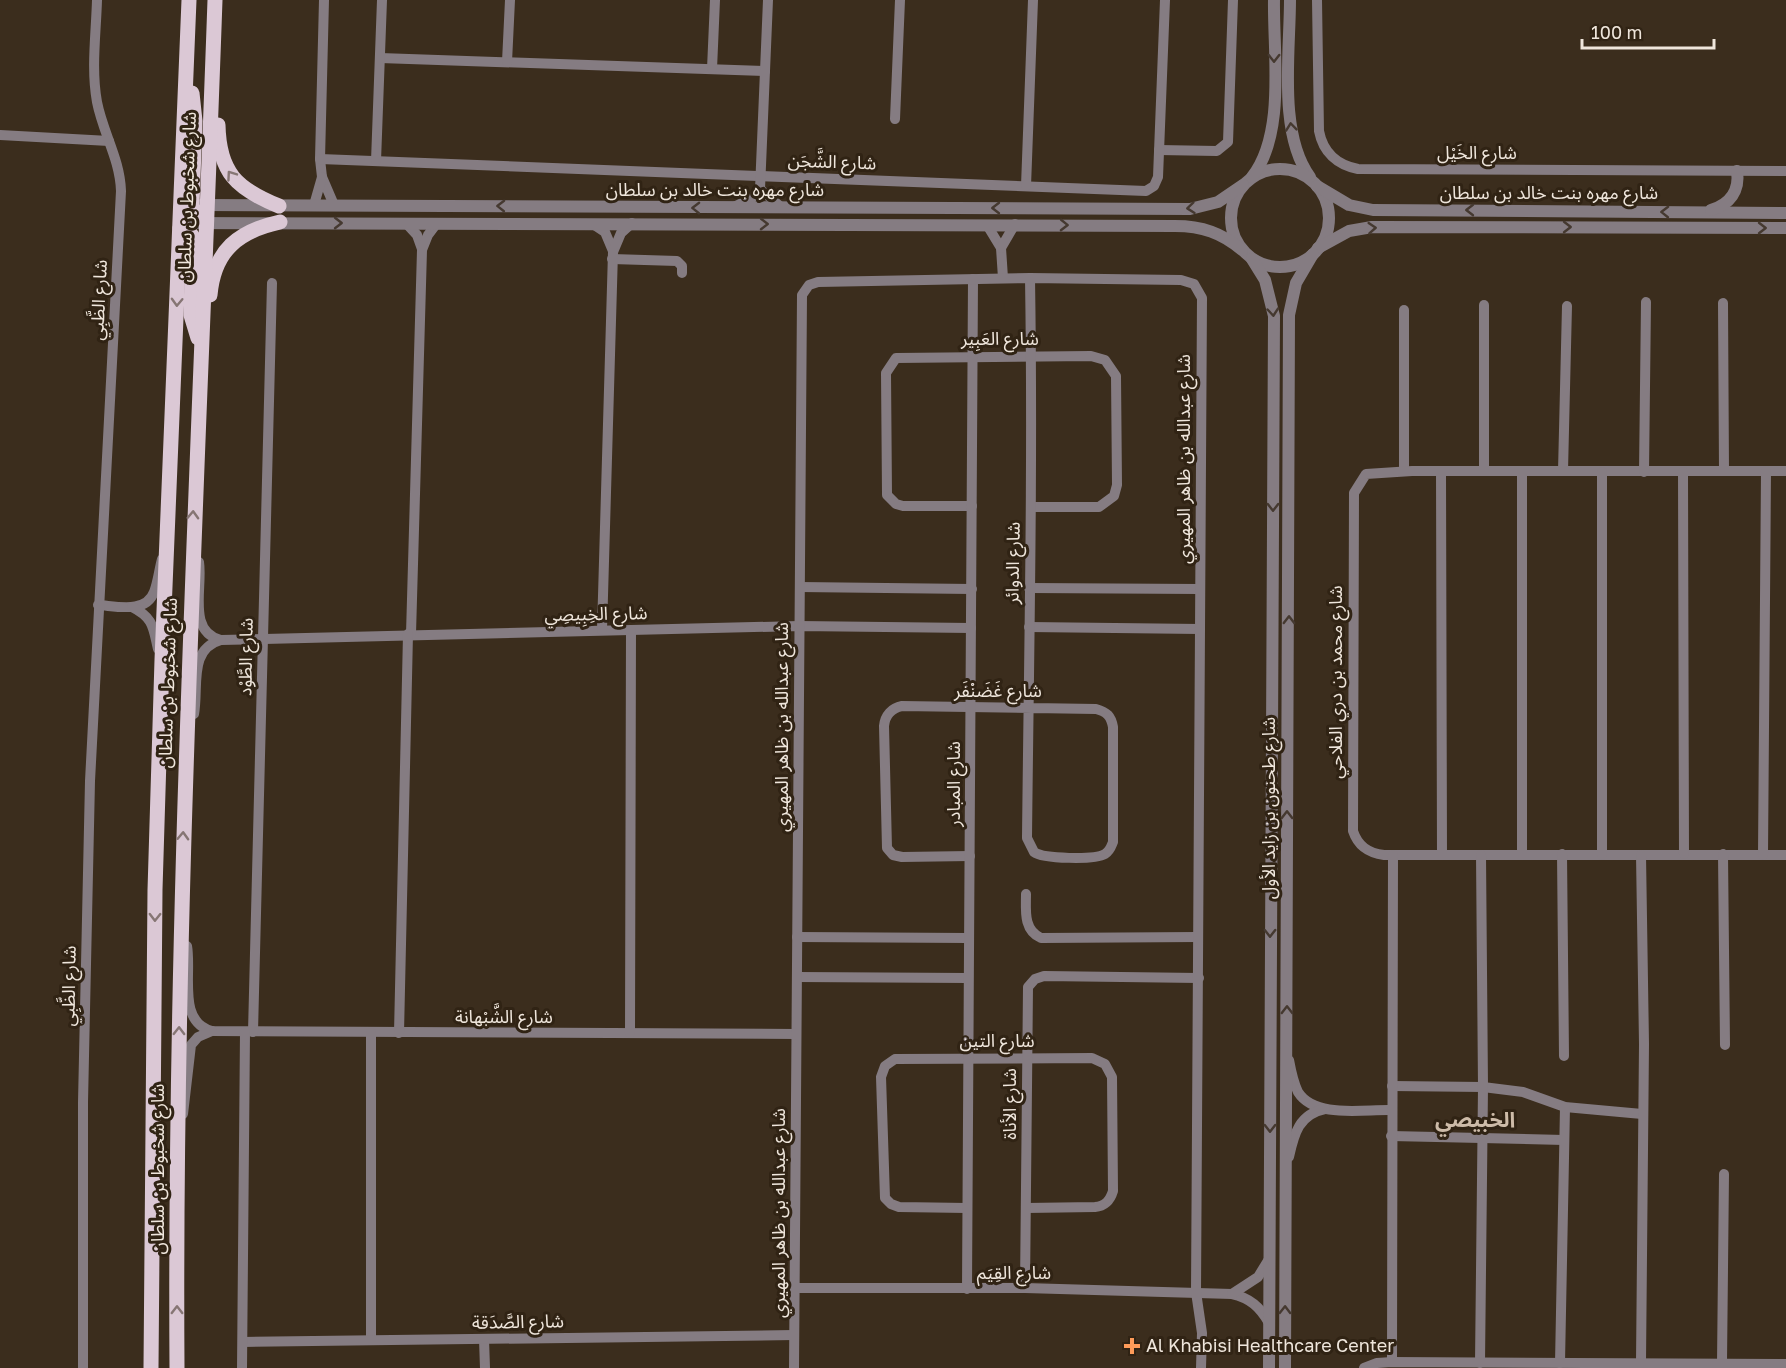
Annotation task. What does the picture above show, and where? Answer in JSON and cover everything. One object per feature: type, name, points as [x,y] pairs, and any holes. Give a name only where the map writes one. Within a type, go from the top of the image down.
[{"type":"main road","name":"شارع شخبوط بن سلطان","points":[[177,1368],[177,1134],[181,926],[192,539],[205,222],[193,205],[186,77],[189,0]]},
{"type":"main road","name":"شارع شخبوط بن سلطان","points":[[151,1368],[155,890],[180,226],[193,205],[215,4]]},
{"type":"main road","points":[[215,4],[221,156],[230,174],[244,189],[279,206]]},
{"type":"main road","points":[[197,429],[204,390],[211,290],[218,264],[230,246],[247,232],[280,222]]},
{"type":"main road","points":[[180,226],[188,230],[193,237],[191,315],[201,344]]},
{"type":"street","name":"شارع الظَّبِي","points":[[83,1368],[83,1102],[90,781],[121,191],[119,171],[99,110],[94,82],[97,0]]},
{"type":"street","points":[[324,0],[320,159],[322,177],[334,205]]},
{"type":"street","points":[[376,161],[382,0]]},
{"type":"street","points":[[507,62],[510,0]]},
{"type":"street","points":[[712,69],[715,0]]},
{"type":"street","points":[[732,208],[752,198],[760,189],[768,0]]},
{"type":"street","points":[[895,119],[900,0]]},
{"type":"street","points":[[1026,186],[1033,0]]},
{"type":"street","name":"شارع الشَّجَن","points":[[320,159],[1146,191],[1157,182],[1165,0]]},
{"type":"street","points":[[1159,150],[1217,151],[1228,142],[1233,0]]},
{"type":"street","points":[[1273,4],[1274,126],[1264,159],[1236,194],[1230,217],[1232,229],[1242,250],[1252,259],[1266,266],[1282,267],[1298,263],[1315,251],[1328,228],[1329,217],[1323,196],[1295,150],[1290,127],[1290,0]]},
{"type":"street","name":"شارع الخَيْل","points":[[1317,0],[1319,131],[1326,149],[1345,166],[1358,169],[1786,171]]},
{"type":"street","points":[[380,58],[765,71]]},
{"type":"street","points":[[0,135],[110,141]]},
{"type":"street","points":[[1247,181],[1264,171],[1280,169],[1297,172],[1315,183]]},
{"type":"street","points":[[1698,213],[1723,206],[1729,201],[1737,187],[1737,171]]},
{"type":"street","points":[[314,205],[322,177]]},
{"type":"street","name":"شارع مهره بنت خالد بن سلطان","points":[[193,205],[1190,209],[1218,202],[1247,181]]},
{"type":"street","name":"شارع مهره بنت خالد بن سلطان","points":[[1315,183],[1344,202],[1373,210],[1786,213]]},
{"type":"street","points":[[760,189],[782,208]]},
{"type":"street","name":"شارع مهره بنت خالد بن سلطان","points":[[180,226],[205,222],[280,222],[1188,226],[1217,233],[1242,250]]},
{"type":"street","points":[[406,223],[417,235],[422,250]]},
{"type":"street","points":[[399,1033],[422,250],[428,235],[437,223]]},
{"type":"street","points":[[593,224],[609,238],[613,256]]},
{"type":"street","points":[[603,630],[613,256],[617,238],[632,224]]},
{"type":"street","points":[[1003,278],[1002,248],[1015,224]]},
{"type":"street","points":[[987,225],[1002,248]]},
{"type":"street","name":"شارع مهره بنت خالد بن سلطان","points":[[1315,251],[1338,236],[1372,227],[1786,228]]},
{"type":"street","name":"شارع طحنون بن زايد الأول","points":[[1285,1368],[1289,315],[1296,283],[1315,251]]},
{"type":"street","points":[[613,256],[677,261],[682,266],[682,273]]},
{"type":"street","name":"شارع طحنون بن زايد الأول","points":[[1252,259],[1265,280],[1274,316],[1269,1368]]},
{"type":"street","name":"شارع عبدالله بن ظاهر المهيري","points":[[794,1368],[800,336],[803,291],[808,285],[818,282],[1030,278],[1181,280],[1194,284],[1199,290],[1202,303],[1196,1292],[1202,1333],[1201,1368]]},
{"type":"street","name":"شارع الدوائر","points":[[1030,278],[1028,708],[1028,838],[1030,848]]},
{"type":"street","name":"شارع المبادر","points":[[967,1289],[973,279]]},
{"type":"street","name":"شارع الطَّوْد","points":[[242,1368],[249,1032],[263,640],[272,282]]},
{"type":"street","points":[[1644,472],[1646,302]]},
{"type":"street","points":[[1723,303],[1724,471]]},
{"type":"street","points":[[1484,305],[1484,471]]},
{"type":"street","points":[[1563,471],[1567,306]]},
{"type":"street","points":[[1404,310],[1404,471]]},
{"type":"street","name":"شارع العَبِير","points":[[972,506],[903,506],[890,499],[886,491],[886,385],[888,367],[896,358],[972,355],[1096,356],[1112,367],[1116,376],[1117,485],[1110,501],[1099,507],[1030,507]]},
{"type":"street","name":"شارع محمد بن دري الفلاحي","points":[[1786,471],[1404,471],[1366,474],[1354,493],[1353,831],[1355,839],[1367,851],[1393,855],[1786,855]]},
{"type":"street","points":[[1441,471],[1442,855]]},
{"type":"street","points":[[1522,471],[1522,855]]},
{"type":"street","points":[[1763,855],[1766,471]]},
{"type":"street","points":[[1602,472],[1602,855]]},
{"type":"street","points":[[1683,472],[1684,855]]},
{"type":"street","points":[[192,539],[201,579],[199,622],[210,636],[221,640]]},
{"type":"street","points":[[132,608],[144,603],[153,595],[166,551]]},
{"type":"street","points":[[800,587],[972,588]]},
{"type":"street","points":[[1029,588],[1200,589]]},
{"type":"street","points":[[98,605],[132,608],[144,614],[153,623],[162,660]]},
{"type":"street","name":"شارع الخِبِيصِي","points":[[221,640],[799,626],[971,628]]},
{"type":"street","points":[[1029,627],[1200,629]]},
{"type":"street","points":[[630,1033],[631,630]]},
{"type":"street","points":[[186,742],[195,709],[198,659],[204,648],[221,640]]},
{"type":"street","name":"شارع غَضَنْفَر","points":[[970,856],[902,857],[893,855],[887,848],[884,726],[886,716],[897,707],[1096,709],[1108,714],[1113,727],[1111,847],[1099,856],[1048,857],[1038,855],[1030,848]]},
{"type":"street","points":[[1562,854],[1564,1056]]},
{"type":"street","points":[[1723,854],[1725,1045]]},
{"type":"street","points":[[1392,1362],[1393,855]]},
{"type":"street","points":[[1480,1363],[1483,1138],[1481,855]]},
{"type":"street","points":[[1641,855],[1641,1362]]},
{"type":"street","points":[[1026,894],[1028,925],[1035,935],[1041,938],[1198,937]]},
{"type":"street","points":[[181,926],[189,961],[189,1012],[196,1023],[212,1031]]},
{"type":"street","points":[[797,937],[968,938]]},
{"type":"street","points":[[797,977],[968,978]]},
{"type":"street","name":"شارع الأناة","points":[[1025,1288],[1026,992],[1031,983],[1039,977],[1198,978]]},
{"type":"street","points":[[177,1134],[186,1100],[191,1045],[198,1037],[212,1031]]},
{"type":"street","name":"شارع الشَّبْهانة","points":[[212,1031],[796,1034]]},
{"type":"street","points":[[371,1033],[371,1340]]},
{"type":"street","points":[[1286,1048],[1297,1089],[1309,1103],[1326,1109],[1392,1110]]},
{"type":"street","name":"شارع التين","points":[[967,1208],[899,1207],[891,1204],[885,1198],[881,1077],[885,1066],[901,1057],[1092,1058],[1102,1061],[1112,1077],[1113,1191],[1109,1200],[1102,1206],[1026,1208]]},
{"type":"street","points":[[1392,1086],[1483,1087],[1522,1092],[1565,1107],[1642,1114]]},
{"type":"street","points":[[1560,1363],[1565,1107]]},
{"type":"street","points":[[1287,1169],[1296,1129],[1309,1115],[1326,1109]]},
{"type":"street","points":[[1392,1136],[1564,1140]]},
{"type":"street","points":[[1722,1363],[1724,1174]]},
{"type":"street","points":[[1232,1294],[1250,1284],[1269,1259]]},
{"type":"street","name":"شارع القِيَم","points":[[796,1288],[1025,1288],[1232,1294],[1250,1300],[1269,1323]]},
{"type":"street","name":"شارع الصَّدَقة","points":[[243,1342],[794,1335]]},
{"type":"street","points":[[484,1339],[485,1368]]},
{"type":"street","points":[[1364,1368],[1377,1363],[1392,1362],[1439,1366],[1480,1363],[1560,1363],[1600,1366],[1641,1362],[1681,1366],[1722,1363],[1763,1366],[1786,1364]]},
{"type":"place","name":"Al Khabisi Healthcare Center","points":[[1132,1346]]},
{"type":"district","name":"الخبيصي","points":[[1475,1120]]}]
